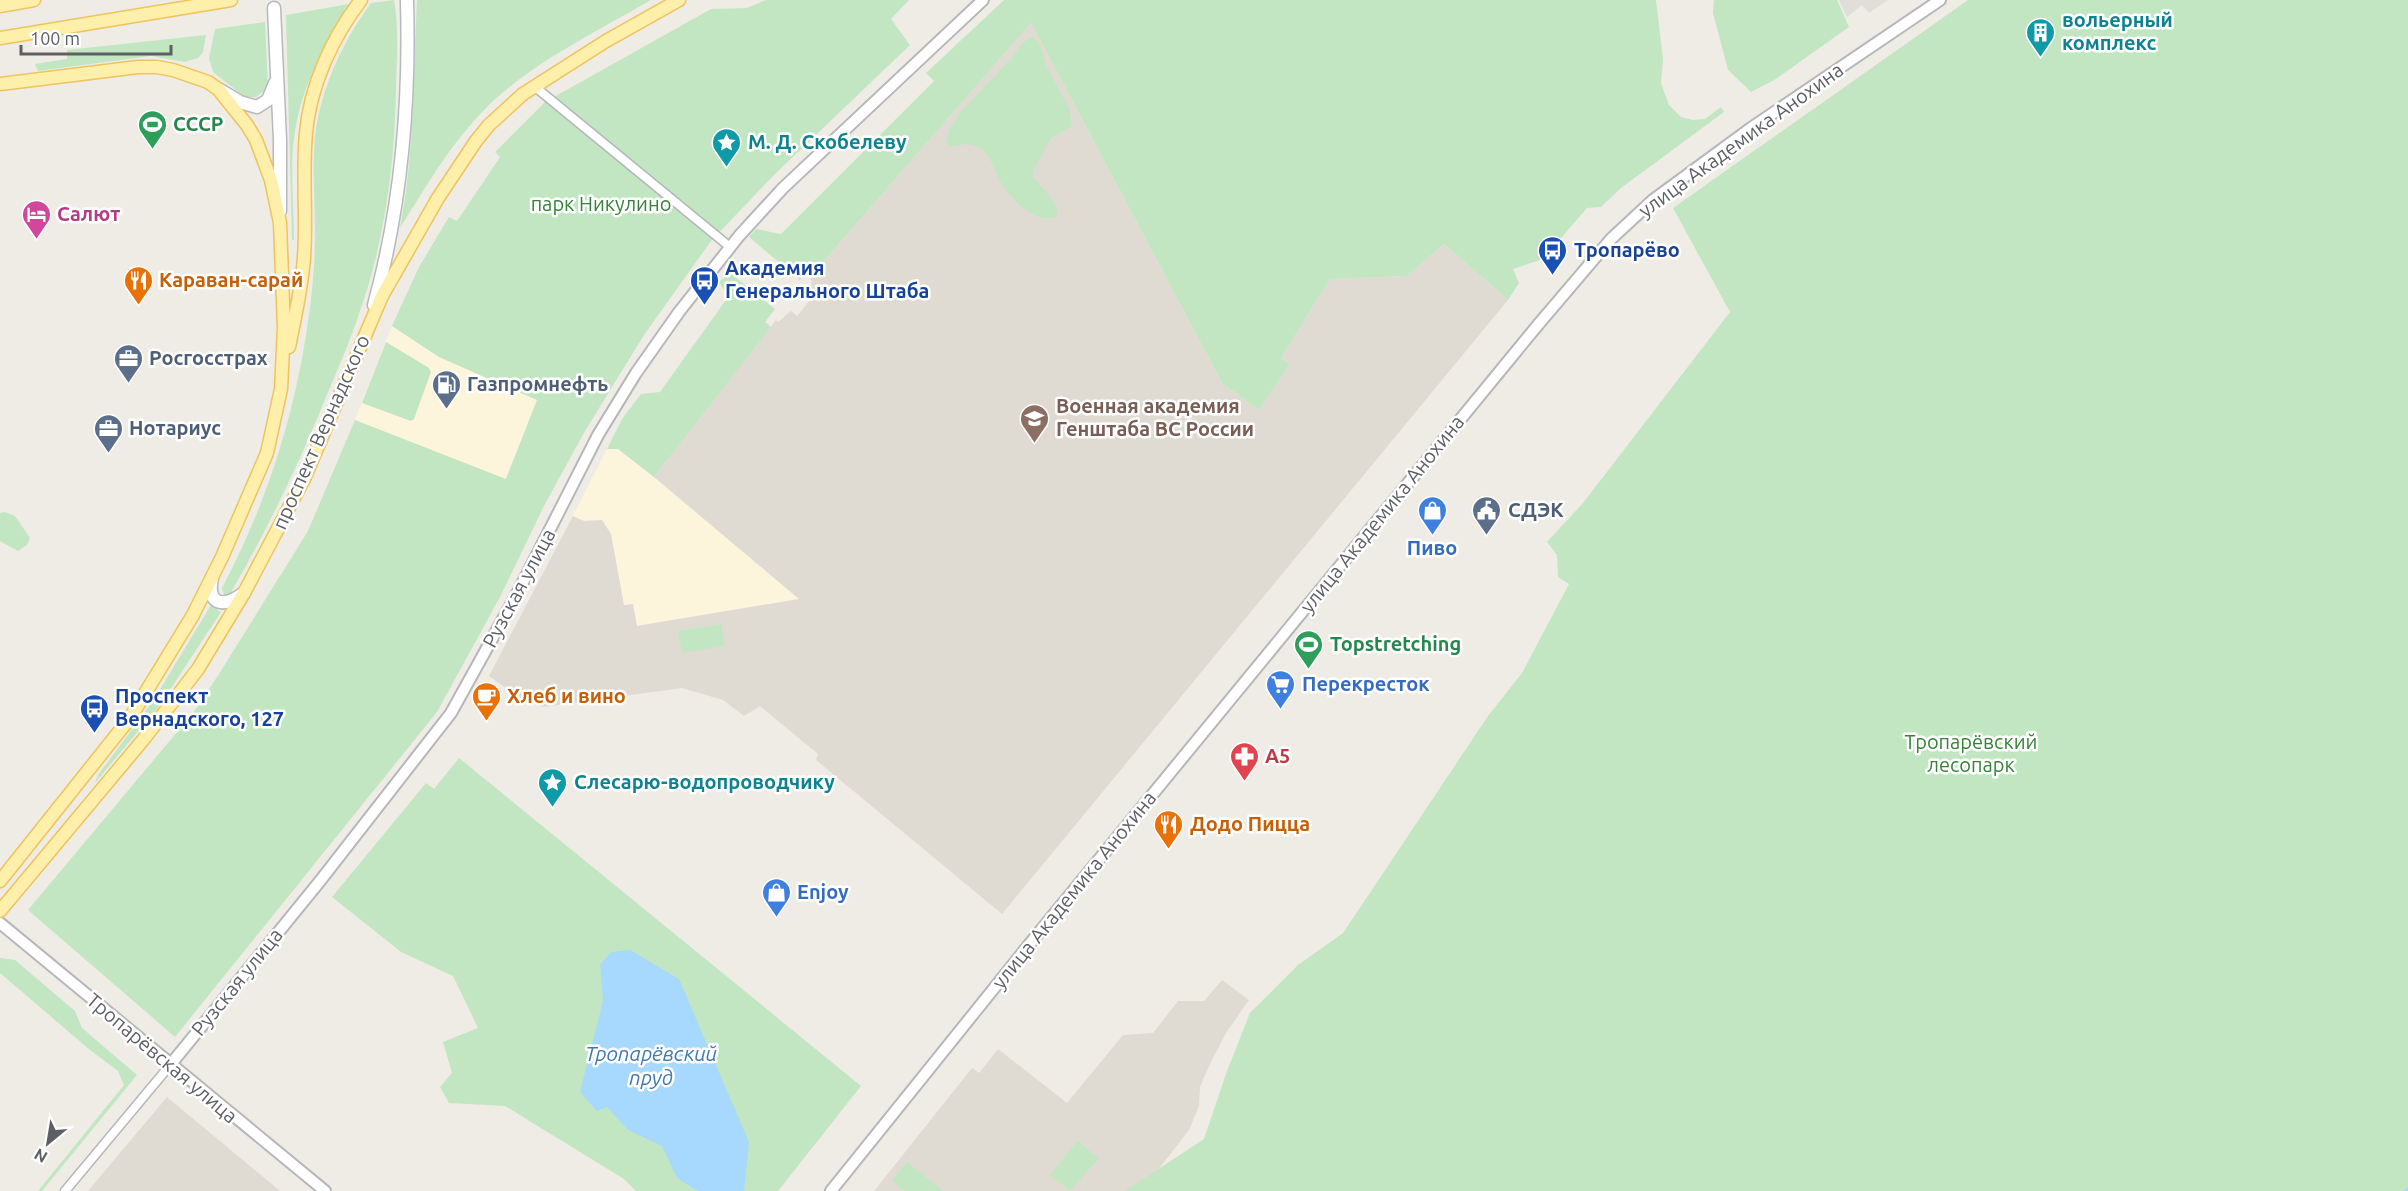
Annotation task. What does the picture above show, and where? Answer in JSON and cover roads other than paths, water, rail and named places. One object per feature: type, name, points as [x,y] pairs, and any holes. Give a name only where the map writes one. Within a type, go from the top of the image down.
[{"type":"main road","points":[[0,6],[34,0]]},
{"type":"main road","points":[[0,38],[231,0]]},
{"type":"main road","points":[[281,389],[303,275],[305,151],[309,111],[319,77],[333,45],[361,0]]},
{"type":"main road","name":"проспект Вернадского","points":[[0,910],[166,711],[198,669],[244,593],[304,479],[370,321],[411,243],[462,160],[489,125],[534,86],[606,41],[679,0]]},
{"type":"main road","points":[[370,321],[390,230],[402,154],[408,58],[407,1]]},
{"type":"main road","points":[[274,8],[280,140],[280,223]]},
{"type":"main road","points":[[0,84],[138,67],[157,67],[188,74],[240,102],[257,106],[263,105],[272,94],[277,70]]},
{"type":"main road","name":"проспект Вернадского","points":[[0,881],[130,718],[188,625],[213,576],[267,453],[281,389],[284,328],[280,223],[271,180],[256,140],[248,125],[218,89]]},
{"type":"main road","points":[[213,576],[211,594],[220,603],[235,600],[244,593]]},
{"type":"street","name":"Рузская улица","points":[[65,1191],[320,881],[451,713],[518,592],[598,435],[679,312],[730,248],[783,188],[983,0]]},
{"type":"street","name":"улица Академика Анохина","points":[[831,1191],[1034,938],[1611,238],[1669,187],[1940,0]]},
{"type":"street","points":[[534,86],[730,248]]},
{"type":"street","name":"Тропарёвская улица","points":[[0,923],[325,1191]]},
{"type":"water","name":"Тропарёвский пруд","points":[[630,950],[679,979],[749,1142],[744,1191],[698,1191],[677,1178],[662,1146],[628,1130],[607,1107],[597,1111],[580,1092],[603,1001],[600,965],[611,952]]},
{"type":"place","name":"вольерный комплекс","points":[[2041,58]]},
{"type":"place","name":"СССР","points":[[152,150]]},
{"type":"place","name":"М. Д. Скобелеву","points":[[727,168]]},
{"type":"place","name":"Салют","points":[[36,240]]},
{"type":"place","name":"Тропарёво","points":[[1553,276]]},
{"type":"place","name":"Караван-сарай","points":[[138,306]]},
{"type":"place","name":"Академия Генерального Штаба","points":[[704,306]]},
{"type":"place","name":"Росгосстрах","points":[[128,384]]},
{"type":"place","name":"Газпромнефть","points":[[446,410]]},
{"type":"place","name":"Военная академия Генштаба ВС России","points":[[1035,444]]},
{"type":"place","name":"Нотариус","points":[[108,454]]},
{"type":"place","name":"Пиво","points":[[1432,536]]},
{"type":"place","name":"СДЭК","points":[[1487,536]]},
{"type":"place","name":"Topstretching","points":[[1309,670]]},
{"type":"place","name":"Перекресток","points":[[1281,710]]},
{"type":"place","name":"Хлеб и вино","points":[[486,722]]},
{"type":"place","name":"Проспект Вернадского, 127","points":[[94,734]]},
{"type":"place","name":"А5","points":[[1244,782]]},
{"type":"place","name":"Слесарю-водопроводчику","points":[[553,808]]},
{"type":"place","name":"Додо Пицца","points":[[1169,850]]},
{"type":"place","name":"Enjoy","points":[[776,918]]},
{"type":"park label","name":"парк Никулино","points":[[601,204]]},
{"type":"park label","name":"Тропарёвский лесопарк","points":[[1971,754]]}]
